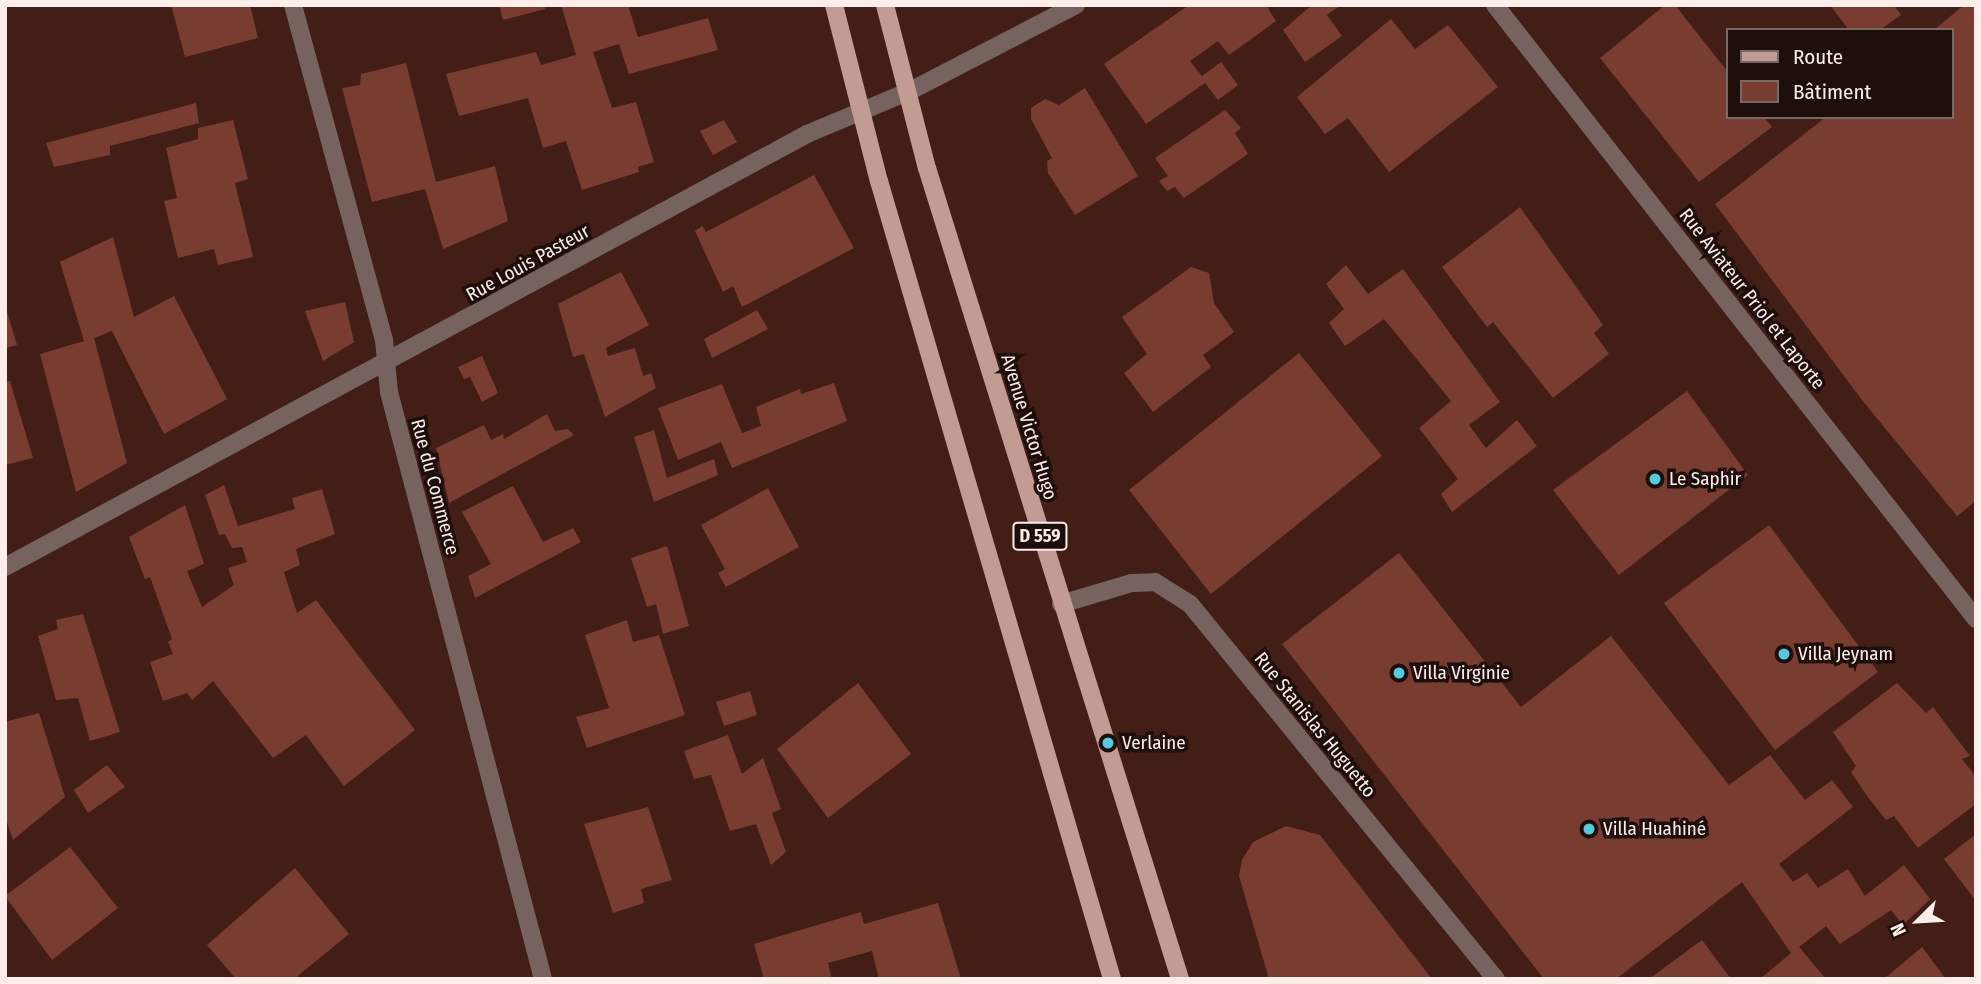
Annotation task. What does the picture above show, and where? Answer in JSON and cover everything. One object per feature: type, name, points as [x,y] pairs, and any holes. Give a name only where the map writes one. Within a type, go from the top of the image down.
[{"type":"main road","name":"D 559","points":[[834,5],[862,113],[1112,979]]},
{"type":"main road","name":"Avenue Victor Hugo","points":[[885,5],[910,91],[927,168],[1180,979]]},
{"type":"street","name":"Rue du Commerce","points":[[293,5],[384,340],[386,365],[400,434],[543,979]]},
{"type":"street","name":"Rue Louis Pasteur","points":[[5,567],[386,365],[807,134],[910,91],[1076,5]]},
{"type":"street","name":"Rue Aviateur Priol et Laporte","points":[[1495,5],[1976,619]]},
{"type":"street","name":"Rue Stanislas Huguetto","points":[[1061,604],[1132,583],[1155,582],[1190,604],[1496,979]]},
{"type":"building","points":[[171,5],[250,5],[258,38],[185,57]]},
{"type":"building","points":[[499,5],[544,5],[545,9],[503,20]]},
{"type":"building","points":[[561,5],[628,5],[638,37],[708,18],[718,50],[629,74],[619,44],[593,52],[612,108],[636,102],[654,162],[638,167],[639,172],[582,190],[566,141],[543,148],[528,98],[459,116],[446,74],[536,52],[541,65],[576,55]]},
{"type":"building","points":[[1189,5],[1266,5],[1276,21],[1229,55],[1218,41],[1190,61],[1202,76],[1221,62],[1238,85],[1218,100],[1205,83],[1146,124],[1104,64]]},
{"type":"building","points":[[1312,5],[1341,5],[1327,15],[1342,36],[1305,62],[1283,30]]},
{"type":"building","points":[[1665,5],[1675,5],[1726,70],[1726,119],[1766,119],[1772,127],[1699,182],[1600,58]]},
{"type":"building","points":[[1830,5],[1894,5],[1901,15],[1883,28],[1847,28]]},
{"type":"building","points":[[1964,5],[1976,5],[1976,501],[1957,516],[1862,400],[1715,204],[1823,119],[1953,119],[1953,28],[1936,28]]},
{"type":"building","points":[[1391,19],[1415,49],[1448,25],[1498,87],[1389,172],[1348,118],[1325,134],[1297,97]]},
{"type":"building","points":[[406,63],[436,182],[495,166],[508,221],[443,249],[425,189],[372,202],[342,88],[360,85],[361,74]]},
{"type":"building","points":[[1085,88],[1138,176],[1075,215],[1048,173],[1047,161],[1052,158],[1031,119],[1031,108],[1045,99],[1059,105]]},
{"type":"building","points":[[196,103],[199,123],[110,146],[110,155],[54,167],[46,143]]},
{"type":"building","points":[[1225,110],[1241,128],[1235,133],[1248,154],[1184,198],[1175,187],[1167,191],[1159,181],[1168,176],[1155,158]]},
{"type":"building","points":[[233,120],[248,179],[235,183],[253,257],[218,265],[214,249],[178,258],[164,201],[177,198],[166,148],[198,139],[198,128]]},
{"type":"building","points":[[724,120],[737,142],[713,155],[700,131]]},
{"type":"building","points":[[814,175],[854,248],[742,307],[733,286],[723,292],[695,231],[702,226],[706,232]]},
{"type":"building","points":[[1520,207],[1603,325],[1594,333],[1609,354],[1553,398],[1493,322],[1487,327],[1442,267]]},
{"type":"building","points":[[113,237],[134,317],[174,296],[227,399],[164,434],[112,331],[94,338],[127,463],[76,492],[40,354],[84,341],[60,262]]},
{"type":"building","points":[[1346,265],[1368,294],[1403,269],[1500,402],[1469,425],[1486,448],[1517,420],[1537,446],[1452,512],[1441,494],[1458,479],[1419,428],[1451,401],[1384,319],[1345,346],[1329,323],[1344,309],[1326,284]]},
{"type":"building","points":[[1191,267],[1209,273],[1214,303],[1234,332],[1203,355],[1211,367],[1153,412],[1124,373],[1147,354],[1122,317]]},
{"type":"building","points":[[621,272],[649,325],[606,348],[608,356],[635,348],[643,376],[651,373],[656,388],[605,417],[584,354],[573,357],[558,304]]},
{"type":"building","points":[[345,302],[354,342],[323,361],[305,311]]},
{"type":"building","points":[[6,308],[17,345],[6,348],[5,345]]},
{"type":"building","points":[[757,310],[768,329],[712,358],[704,339]]},
{"type":"building","points":[[1299,353],[1382,456],[1211,594],[1129,490]]},
{"type":"building","points":[[482,356],[498,393],[482,402],[470,377],[464,379],[458,367]]},
{"type":"building","points":[[5,381],[10,381],[33,458],[5,465]]},
{"type":"building","points":[[834,383],[847,421],[732,468],[721,442],[678,460],[658,408],[722,384],[742,433],[761,426],[756,407],[800,389],[801,394]]},
{"type":"building","name":"Le Saphir","points":[[1687,391],[1748,475],[1619,575],[1553,490]]},
{"type":"building","points":[[547,414],[555,431],[568,429],[574,435],[449,503],[436,448],[484,425],[491,440],[503,434],[504,439]]},
{"type":"building","points":[[654,430],[667,478],[714,459],[718,475],[654,502],[634,437]]},
{"type":"building","points":[[224,485],[238,526],[295,509],[292,498],[322,489],[335,534],[296,549],[300,565],[284,572],[297,613],[316,600],[415,730],[344,786],[306,735],[273,758],[213,681],[192,700],[187,693],[163,701],[150,662],[173,654],[168,642],[172,639],[150,577],[145,579],[129,537],[185,505],[204,564],[187,571],[202,607],[234,585],[228,568],[247,562],[242,547],[232,548],[225,534],[219,535],[205,495]]},
{"type":"building","points":[[513,486],[543,542],[573,528],[581,542],[475,598],[468,576],[491,564],[462,512]]},
{"type":"building","points":[[768,488],[799,547],[726,587],[718,573],[725,569],[701,525]]},
{"type":"building","name":"Villa Jeynam","points":[[1769,525],[1878,672],[1775,750],[1664,603]]},
{"type":"building","points":[[667,546],[689,626],[663,634],[656,604],[647,607],[631,558]]},
{"type":"building","name":"Villa Huahiné","points":[[1399,553],[1521,707],[1611,636],[1729,785],[1770,755],[1805,800],[1832,780],[1853,807],[1779,864],[1793,882],[1807,873],[1818,888],[1848,869],[1865,896],[1904,865],[1930,899],[1903,925],[1891,910],[1840,944],[1826,926],[1799,947],[1826,979],[1760,979],[1791,953],[1742,882],[1616,979],[1544,979],[1282,644]]},
{"type":"building","points":[[83,614],[120,732],[90,741],[78,698],[56,700],[38,636],[58,629],[56,620]]},
{"type":"building","points":[[627,620],[633,642],[659,635],[685,715],[587,748],[576,717],[609,708],[585,635]]},
{"type":"building","points":[[858,683],[911,754],[828,818],[777,749]]},
{"type":"building","points":[[1897,683],[1926,713],[1933,707],[1970,756],[1962,759],[1976,777],[1976,804],[1918,848],[1894,816],[1886,820],[1867,796],[1851,772],[1856,766],[1833,732]]},
{"type":"building","points":[[750,691],[757,715],[724,726],[716,702]]},
{"type":"building","points":[[39,713],[65,797],[13,840],[5,816],[5,722]]},
{"type":"building","points":[[728,735],[742,774],[763,758],[781,809],[772,813],[786,852],[771,865],[756,824],[730,831],[711,775],[694,779],[684,751]]},
{"type":"building","points":[[107,765],[125,787],[88,813],[74,790]]},
{"type":"building","points":[[648,807],[672,880],[641,889],[644,903],[613,913],[584,824]]},
{"type":"building","points":[[1286,826],[1320,835],[1432,979],[1269,979],[1239,876],[1242,860],[1253,842]]},
{"type":"building","points":[[1976,834],[1976,901],[1944,859]]},
{"type":"building","points":[[70,847],[118,908],[52,960],[5,896]]},
{"type":"building","points":[[295,868],[349,934],[294,979],[236,979],[207,945]]},
{"type":"building","points":[[938,903],[961,979],[879,979],[872,951],[828,963],[832,979],[764,979],[754,944],[861,912],[864,924]]},
{"type":"building","points":[[1702,940],[1731,979],[1649,979]]},
{"type":"building","points":[[1922,947],[1946,979],[1884,979]]},
{"type":"place","name":"Le Saphir","points":[[1655,479]]},
{"type":"place","name":"Villa Jeynam","points":[[1784,654]]},
{"type":"place","name":"Villa Virginie","points":[[1399,673]]},
{"type":"place","name":"Verlaine","points":[[1108,743]]},
{"type":"place","name":"Villa Huahiné","points":[[1589,829]]}]
